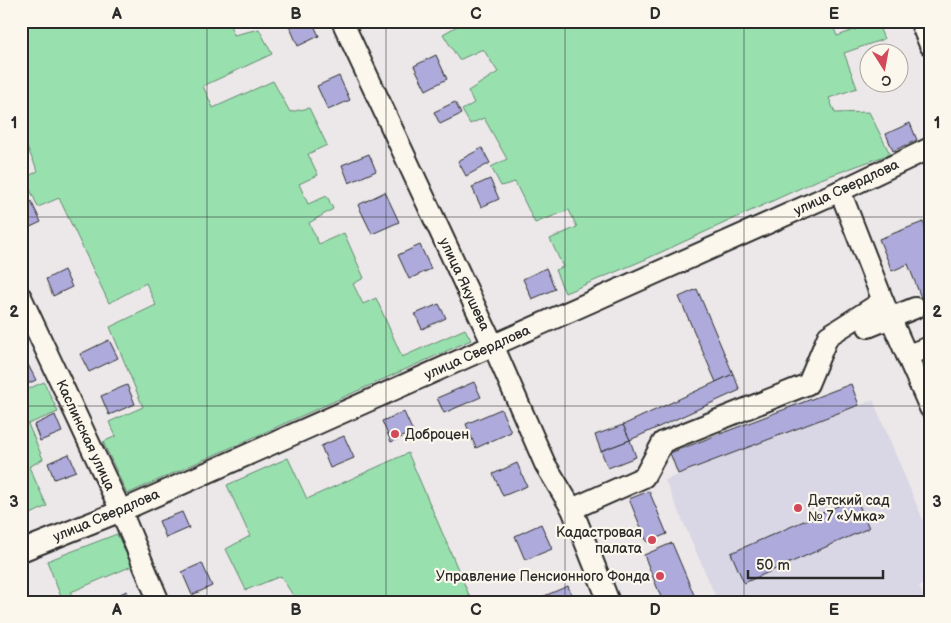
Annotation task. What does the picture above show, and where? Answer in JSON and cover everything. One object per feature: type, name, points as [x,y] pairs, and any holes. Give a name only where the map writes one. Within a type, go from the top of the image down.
[{"type":"street","name":"улица Якушева","points":[[342,21],[494,345],[545,464],[572,509],[609,602]]},
{"type":"street","points":[[920,21],[930,45]]},
{"type":"street","name":"улица Свердлова","points":[[21,551],[121,510],[494,345],[840,191],[930,148]]},
{"type":"street","points":[[840,191],[887,309],[927,395]]},
{"type":"street","name":"Каслинская улица","points":[[21,297],[121,510],[159,602]]},
{"type":"street","points":[[572,509],[644,478],[663,442],[808,384],[828,336],[887,309],[915,308]]},
{"type":"street","points":[[868,327],[887,309]]},
{"type":"street","points":[[907,355],[930,346]]},
{"type":"shaded area","name":"Детский сад № 7 «Умка»","points":[[873,400],[930,537],[930,582],[919,586],[926,602],[718,602],[665,480]]},
{"type":"green space","points":[[21,21],[228,21],[234,35],[259,29],[272,54],[203,86],[213,108],[273,81],[290,112],[309,108],[327,145],[308,154],[318,175],[299,184],[308,204],[327,196],[333,209],[309,223],[319,244],[344,233],[364,278],[353,284],[363,304],[376,298],[402,357],[465,329],[471,340],[127,494],[103,442],[116,436],[109,422],[143,407],[110,327],[156,305],[146,283],[109,303],[59,198],[38,207],[25,178],[38,171],[21,135]]},
{"type":"green space","points":[[466,21],[831,21],[837,36],[877,22],[884,39],[875,42],[858,42],[858,48],[844,53],[857,88],[829,98],[835,113],[869,112],[890,154],[818,180],[644,260],[565,293],[555,270],[563,267],[550,239],[577,227],[569,210],[535,223],[515,182],[501,186],[491,167],[507,159],[484,118],[470,124],[462,110],[474,103],[468,91],[498,72],[483,49],[459,60],[443,34]]},
{"type":"green space","points":[[44,382],[58,412],[28,424],[43,459],[29,467],[47,506],[21,519],[21,392]]},
{"type":"green space","points":[[408,453],[472,602],[297,602],[281,576],[246,590],[226,549],[250,536],[227,485],[288,458],[307,499]]},
{"type":"green space","points":[[117,534],[132,566],[71,592],[74,602],[63,602],[47,561]]},
{"type":"building","points":[[292,21],[312,21],[319,36],[298,46],[288,23]]},
{"type":"building","points":[[852,21],[871,21],[854,28]]},
{"type":"building","points":[[436,55],[447,79],[426,90],[414,66]]},
{"type":"building","points":[[339,76],[350,100],[328,110],[317,86]]},
{"type":"building","points":[[455,102],[461,114],[440,124],[434,112]]},
{"type":"building","points":[[910,123],[917,140],[893,151],[886,134]]},
{"type":"building","points":[[482,148],[490,163],[466,176],[458,161]]},
{"type":"building","points":[[369,154],[376,171],[349,183],[342,165]]},
{"type":"building","points":[[490,179],[499,199],[481,207],[472,187]]},
{"type":"building","points":[[385,192],[399,222],[372,234],[358,205]]},
{"type":"building","points":[[31,201],[41,222],[24,230],[21,224],[21,206]]},
{"type":"building","points":[[923,222],[930,240],[930,321],[908,264],[892,271],[879,239]]},
{"type":"building","points":[[420,245],[431,269],[409,279],[398,255]]},
{"type":"building","points":[[546,268],[555,289],[532,299],[523,279]]},
{"type":"building","points":[[64,270],[72,287],[53,296],[46,279]]},
{"type":"building","points":[[697,289],[733,374],[716,382],[679,297]]},
{"type":"building","points":[[439,304],[446,318],[422,329],[415,314]]},
{"type":"building","points":[[109,340],[118,358],[89,372],[80,354]]},
{"type":"building","points":[[24,357],[36,380],[21,387],[21,359]]},
{"type":"building","points":[[733,374],[740,390],[630,440],[623,425]]},
{"type":"building","points":[[474,382],[481,397],[444,413],[437,398]]},
{"type":"building","points":[[851,384],[859,405],[678,474],[670,453]]},
{"type":"building","points":[[127,385],[135,404],[109,415],[101,396]]},
{"type":"building","points":[[501,409],[511,432],[476,448],[466,424]]},
{"type":"building","points":[[404,412],[413,432],[391,442],[382,421]]},
{"type":"building","points":[[55,415],[62,432],[40,441],[34,425]]},
{"type":"building","points":[[623,425],[630,440],[601,451],[595,435]]},
{"type":"building","points":[[344,436],[354,458],[330,468],[321,446]]},
{"type":"building","points":[[630,440],[636,457],[608,468],[601,451]]},
{"type":"building","points":[[69,454],[76,471],[54,479],[48,463]]},
{"type":"building","points":[[517,463],[527,486],[503,496],[493,474]]},
{"type":"building","points":[[649,491],[667,534],[647,542],[629,499]]},
{"type":"building","points":[[856,498],[869,528],[744,583],[731,553]]},
{"type":"building","points":[[182,512],[189,528],[166,538],[159,521]]},
{"type":"building","points":[[541,524],[552,549],[525,560],[515,536]]},
{"type":"building","points":[[672,543],[697,602],[663,602],[644,555]]},
{"type":"building","points":[[202,563],[212,586],[192,595],[182,572]]},
{"type":"building","points":[[568,586],[573,599],[567,602],[543,602],[542,597]]},
{"type":"building","points":[[127,591],[131,602],[102,602]]},
{"type":"place","name":"Доброцен","points":[[395,434]]},
{"type":"place","name":"Детский сад № 7 «Умка»","points":[[798,508]]},
{"type":"place","name":"Кадастровая палата","points":[[652,540]]},
{"type":"place","name":"Управление Пенсионного Фонда","points":[[660,576]]}]
